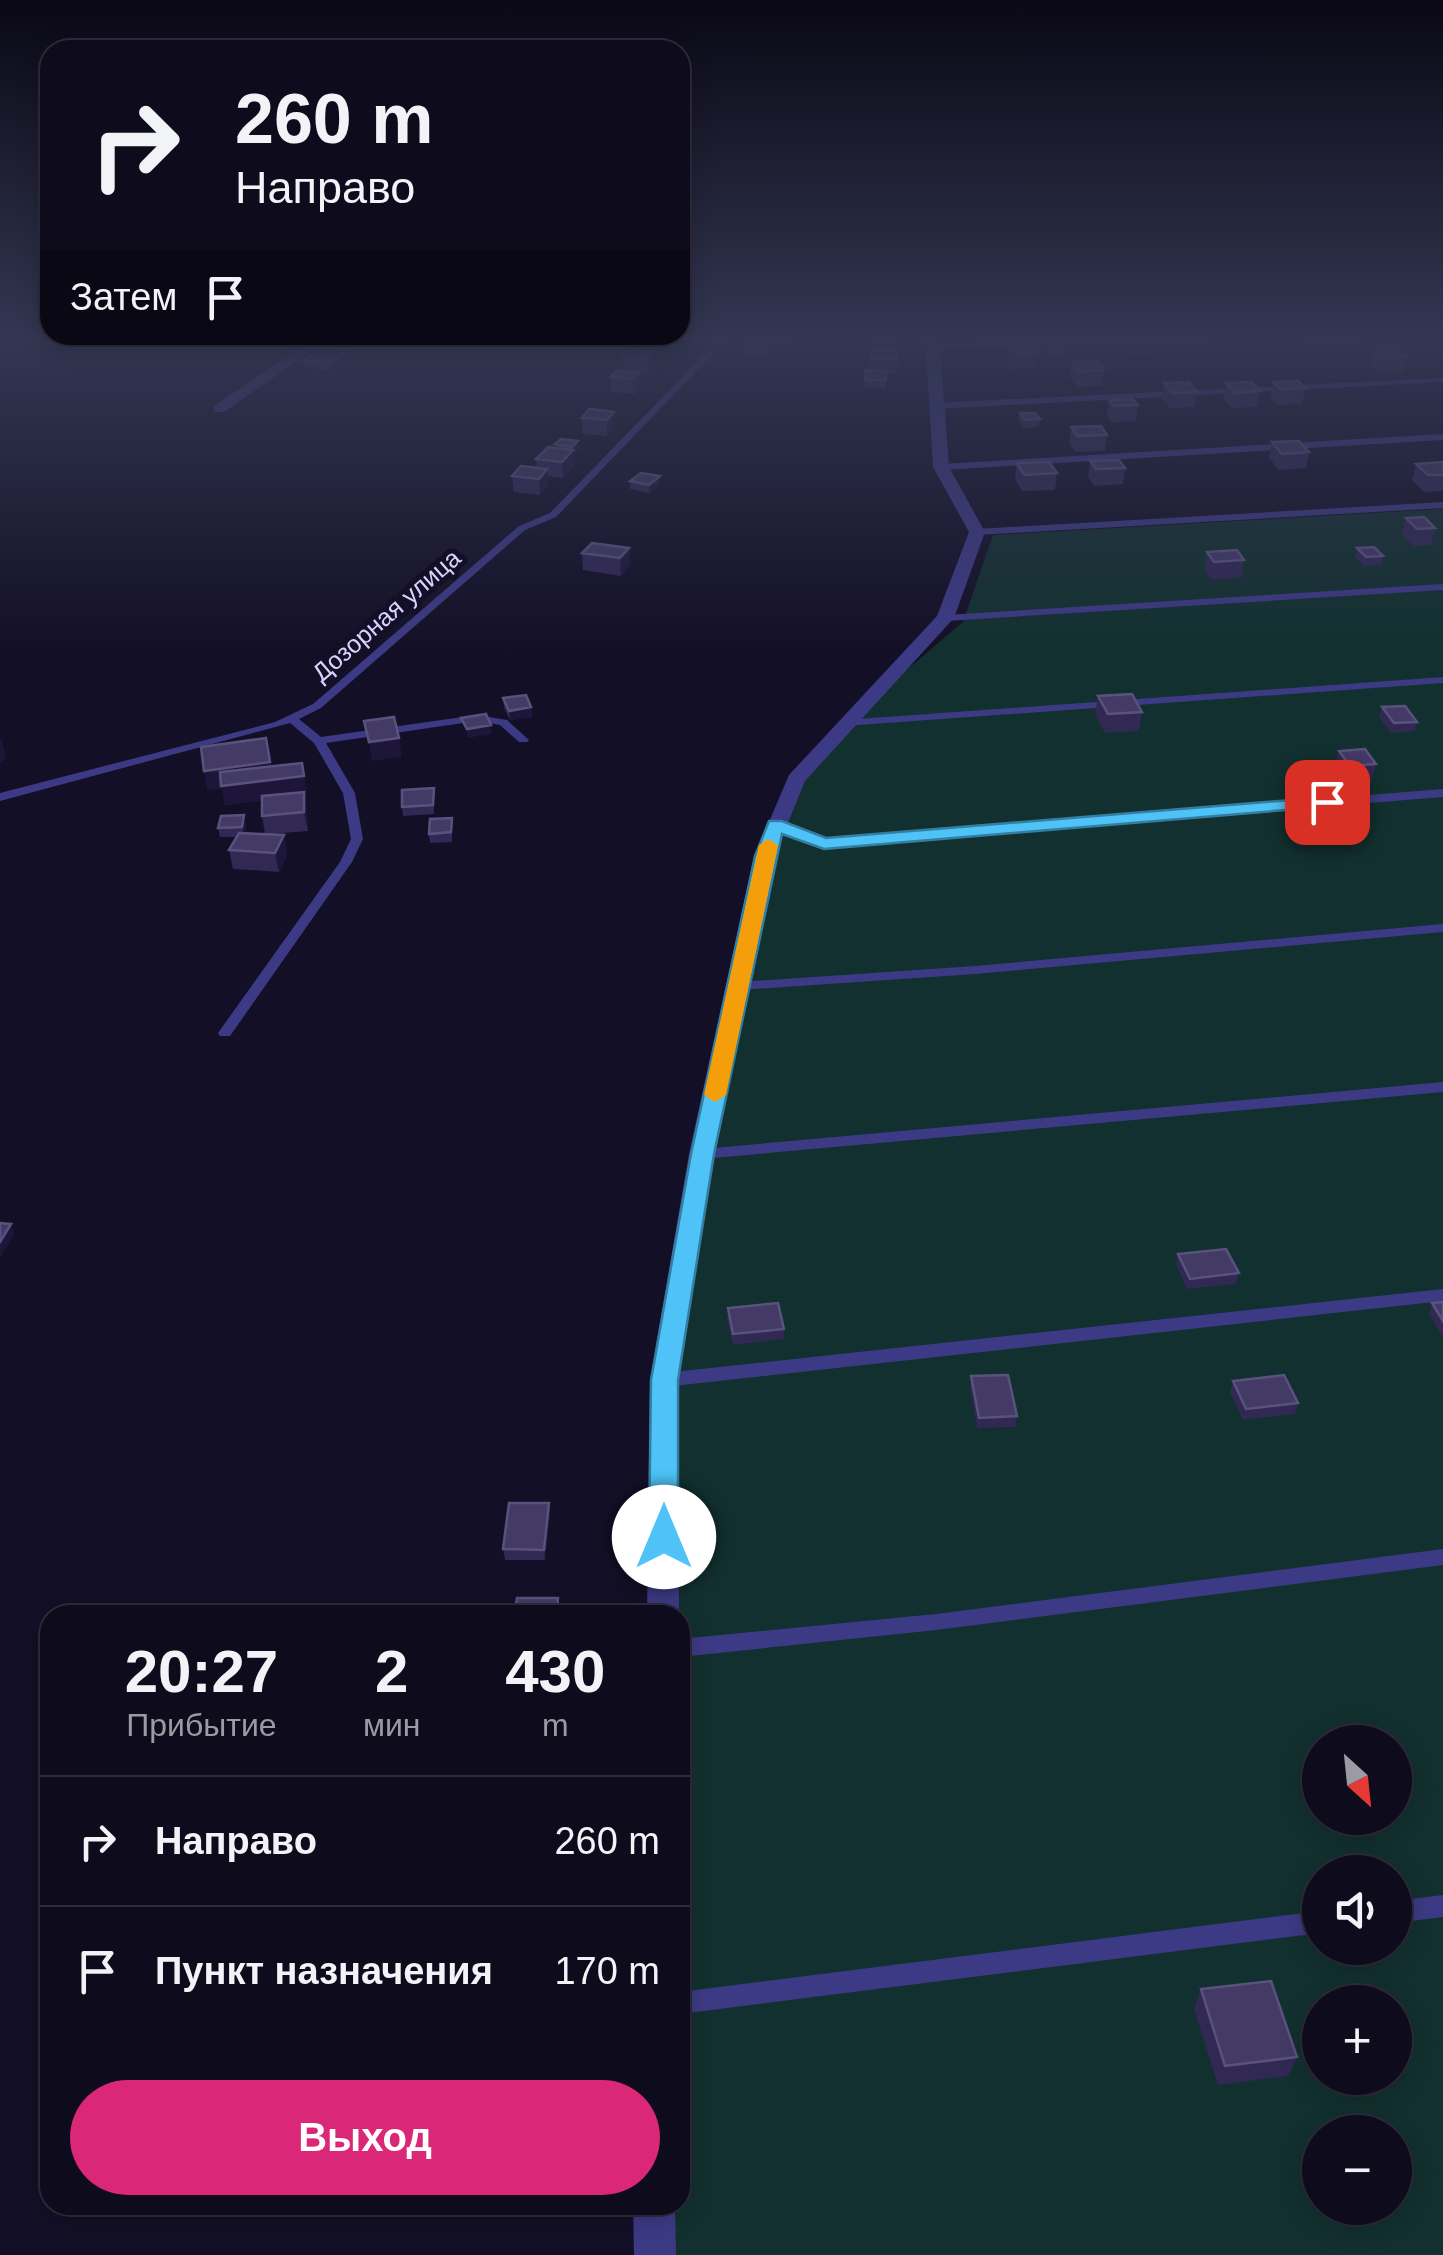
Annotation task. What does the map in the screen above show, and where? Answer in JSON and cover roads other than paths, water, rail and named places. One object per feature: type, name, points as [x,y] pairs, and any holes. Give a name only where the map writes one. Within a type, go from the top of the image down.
[{"type":"street","points":[[663,1605],[664,1380],[702,1154],[764,856],[796,779],[844,723],[946,618],[977,532],[941,467],[938,441]]},
{"type":"street","points":[[654,2215],[655,2255]]},
{"type":"lane","name":"Дозорная улица","points":[[0,798],[291,718],[317,706],[522,528],[554,515],[625,441]]},
{"type":"lane","points":[[941,467],[1387,441]]},
{"type":"lane","points":[[977,532],[1443,505]]},
{"type":"lane","points":[[946,618],[1443,587]]},
{"type":"lane","points":[[844,723],[1443,680]]},
{"type":"lane","points":[[224,1033],[346,862],[357,839],[349,793],[319,741],[291,718]]},
{"type":"lane","points":[[319,741],[477,718],[502,722],[523,740]]},
{"type":"lane","points":[[775,825],[824,844],[1443,793]]},
{"type":"lane","points":[[738,986],[975,970],[1443,928]]},
{"type":"lane","points":[[702,1154],[1443,1087]]},
{"type":"lane","points":[[664,1380],[1443,1295]]},
{"type":"lane","points":[[690,1647],[936,1622],[1443,1556]]},
{"type":"lane","points":[[1412,1910],[1443,1906]]},
{"type":"lane","points":[[690,2002],[1302,1924]]}]
